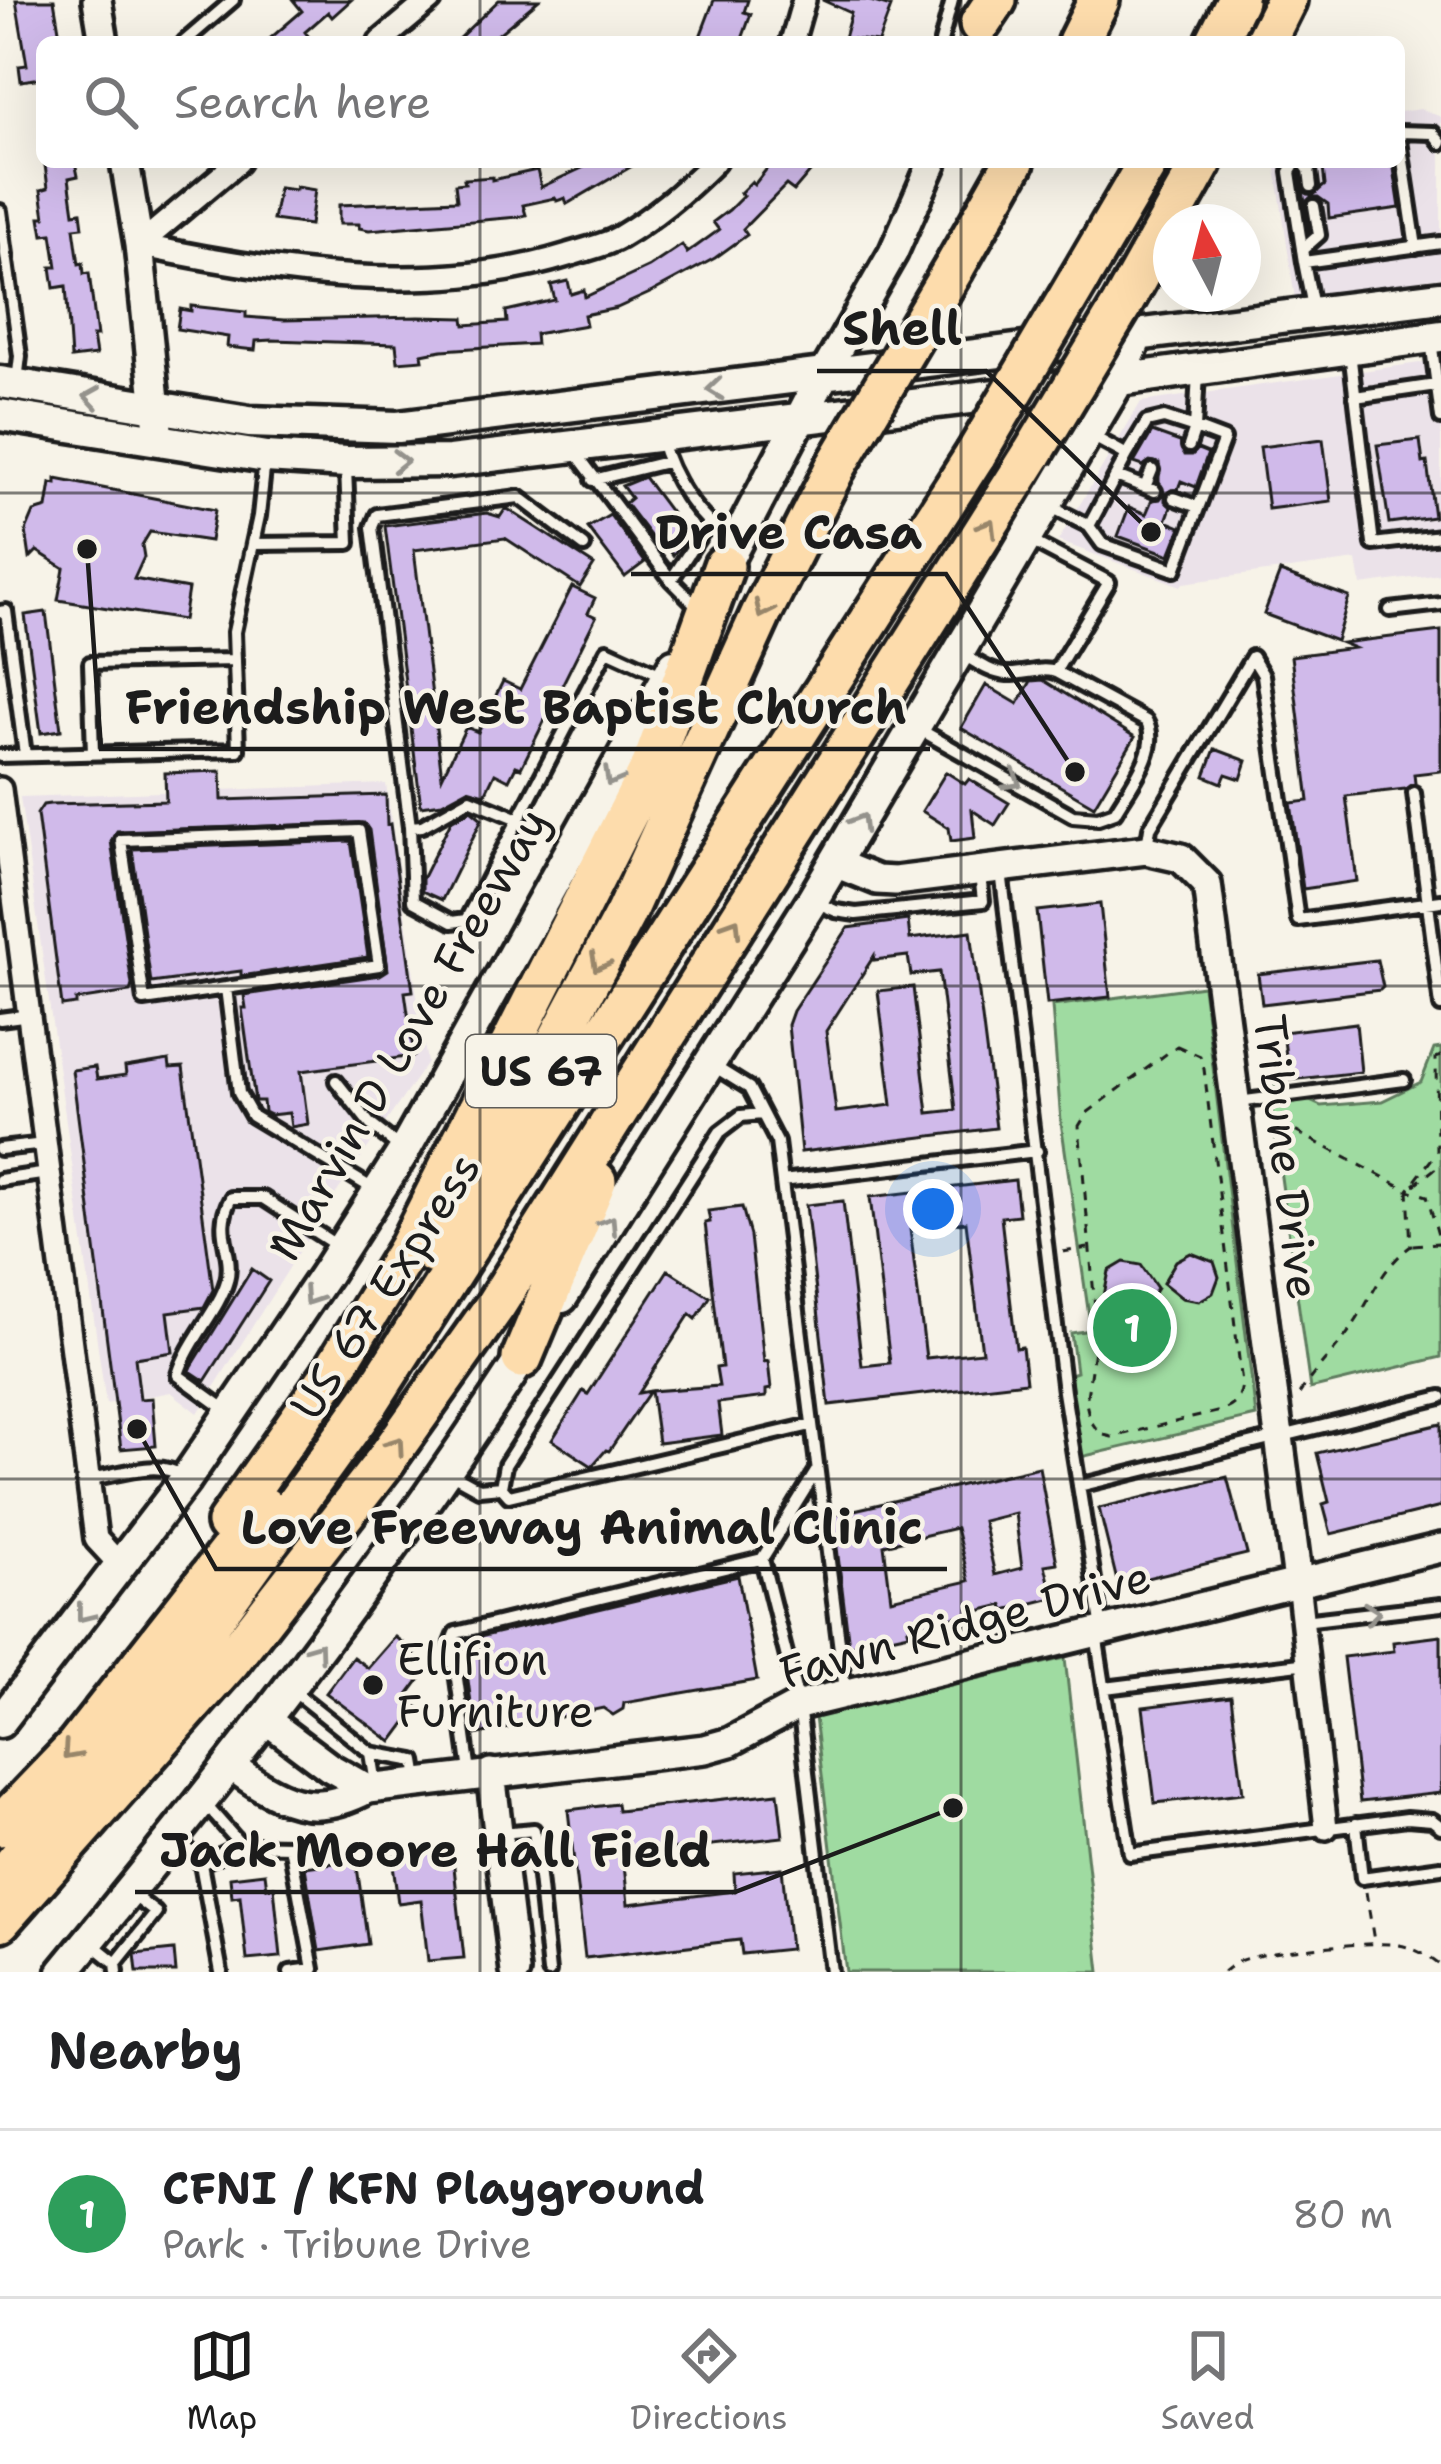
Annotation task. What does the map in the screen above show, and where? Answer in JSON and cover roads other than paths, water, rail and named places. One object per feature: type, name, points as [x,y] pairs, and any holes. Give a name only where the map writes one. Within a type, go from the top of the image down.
[{"type":"highway","points":[[1081,36],[1099,0]]},
{"type":"highway","points":[[1219,36],[1237,0]]},
{"type":"highway","points":[[1268,36],[1286,0]]},
{"type":"highway","name":"US 67","points":[[0,1826],[76,1747],[171,1629],[343,1397],[487,1168],[625,914],[762,612],[835,468],[1012,168]]},
{"type":"highway","name":"US 67 Express","points":[[0,1881],[190,1651],[369,1402],[976,454],[1144,168]]},
{"type":"highway","name":"US 67","points":[[0,1921],[230,1661],[382,1464],[495,1306],[1033,453],[1129,320],[1199,168]]},
{"type":"highway","points":[[171,1629],[228,1522],[330,1376],[408,1248],[652,766],[730,555]]},
{"type":"highway","points":[[522,1358],[648,1060]]},
{"type":"main road","points":[[8,383],[249,422],[398,427],[822,377],[1129,320],[1314,314],[1441,297]]},
{"type":"main road","points":[[1314,314],[1335,350]]},
{"type":"main road","points":[[63,1972],[290,1688],[447,1471],[712,1064],[1119,380],[1129,320]]},
{"type":"main road","points":[[0,415],[256,456],[346,462],[450,460],[570,446],[663,448],[800,417],[1436,336]]},
{"type":"main road","name":"Marvin D Love Freeway","points":[[0,1723],[232,1414],[404,1150],[667,678],[822,377]]},
{"type":"main road","points":[[566,405],[570,446]]},
{"type":"main road","points":[[249,422],[256,456]]},
{"type":"street","points":[[97,0],[103,36]]},
{"type":"street","points":[[387,36],[430,0]]},
{"type":"street","points":[[793,36],[804,0]]},
{"type":"street","points":[[126,168],[159,439]]},
{"type":"street","points":[[139,245],[231,168]]},
{"type":"street","points":[[139,245],[336,276],[470,274],[549,261],[617,239],[706,168]]},
{"type":"street","name":"Marvin D Love Freeway","points":[[822,377],[893,253],[930,168]]},
{"type":"street","points":[[0,788],[9,917],[30,1015],[96,1539],[121,1566]]},
{"type":"street","points":[[835,863],[877,880],[1146,850]]},
{"type":"street","name":"Tribune Drive","points":[[1146,850],[1181,858],[1207,884],[1246,1101],[1288,1435],[1298,1582],[1326,1828]]},
{"type":"street","name":"Fawn Ridge Drive","points":[[230,1765],[270,1794],[296,1804],[347,1800],[373,1788],[705,1749],[730,1742],[799,1705],[1441,1548]]},
{"type":"street","points":[[265,1719],[329,1767],[373,1788]]},
{"type":"street","points":[[481,1774],[499,1833],[515,1972]]},
{"type":"lane","points":[[191,36],[233,0]]},
{"type":"lane","points":[[949,36],[978,13]]},
{"type":"lane","points":[[1405,131],[1432,134],[1441,143]]},
{"type":"lane","points":[[1296,168],[1290,172],[1314,314]]},
{"type":"lane","points":[[1305,168],[1312,186]]},
{"type":"lane","points":[[1404,168],[1416,247]]},
{"type":"lane","points":[[1303,256],[1319,235],[1314,206]]},
{"type":"lane","points":[[0,211],[20,356],[8,383]]},
{"type":"lane","points":[[1303,256],[1441,243]]},
{"type":"lane","points":[[1436,336],[1441,418]]},
{"type":"lane","points":[[1335,350],[1355,397],[1373,544],[1441,536]]},
{"type":"lane","points":[[1189,446],[1195,428],[1198,369]]},
{"type":"lane","points":[[1355,397],[1436,385]]},
{"type":"lane","points":[[1165,437],[1172,420]]},
{"type":"lane","points":[[1046,505],[1089,526],[1102,544],[1175,570],[1224,439],[1172,420],[1147,422],[1089,526]]},
{"type":"lane","points":[[1088,434],[1127,455]]},
{"type":"lane","points":[[570,446],[671,580],[702,610]]},
{"type":"lane","points":[[593,480],[663,448],[730,555]]},
{"type":"lane","points":[[0,757],[238,750],[234,632],[253,544],[256,456]]},
{"type":"lane","points":[[253,544],[349,543],[346,462]]},
{"type":"lane","points":[[1116,476],[1150,489],[1152,470]]},
{"type":"lane","points":[[584,546],[518,497],[376,515],[372,527],[410,826],[413,901],[452,922],[466,920],[607,650],[667,678]]},
{"type":"lane","points":[[1174,498],[1198,508]]},
{"type":"lane","points":[[671,580],[707,525]]},
{"type":"lane","points":[[1026,538],[1109,581],[1055,672]]},
{"type":"lane","points":[[1390,610],[1441,604]]},
{"type":"lane","points":[[0,612],[6,611],[25,755]]},
{"type":"lane","points":[[916,727],[1072,816],[1086,819],[1115,812],[1151,746],[1153,732],[1146,721],[1055,672],[1041,668],[1008,674],[989,670],[959,652]]},
{"type":"lane","points":[[1146,850],[1150,828],[1252,657],[1263,675],[1298,920],[1434,902]]},
{"type":"lane","points":[[93,753],[89,663],[236,660]]},
{"type":"lane","points":[[1414,794],[1434,902],[1441,1006]]},
{"type":"lane","points":[[410,826],[422,826],[470,799],[519,819]]},
{"type":"lane","points":[[358,831],[379,965],[226,988],[144,1000],[121,840],[358,831]]},
{"type":"lane","points":[[983,901],[990,870]]},
{"type":"lane","points":[[990,870],[1005,902],[1078,1486],[1130,1854],[1407,1818],[1432,1820],[1441,1827]]},
{"type":"lane","points":[[812,901],[856,914],[1005,902]]},
{"type":"lane","points":[[226,988],[239,1094],[252,1116],[378,1192]]},
{"type":"lane","points":[[0,1019],[30,1015]]},
{"type":"lane","points":[[712,1064],[749,1088],[777,1142],[846,1693]]},
{"type":"lane","points":[[1246,1101],[1404,1080]]},
{"type":"lane","points":[[336,1081],[370,1124],[404,1150]]},
{"type":"lane","points":[[501,1487],[505,1465],[720,1132],[741,1115],[761,1114]]},
{"type":"lane","points":[[0,1149],[45,1144]]},
{"type":"lane","points":[[782,1181],[1037,1151]]},
{"type":"lane","points":[[0,1180],[48,1173]]},
{"type":"lane","points":[[232,1414],[178,1375],[228,1280],[221,1216],[231,1198],[263,1198],[342,1249]]},
{"type":"lane","points":[[1078,1486],[1441,1397]]},
{"type":"lane","points":[[501,1487],[509,1496],[811,1425]]},
{"type":"lane","points":[[87,1480],[158,1468],[172,1468],[186,1479]]},
{"type":"lane","points":[[817,1469],[763,1559],[799,1705],[831,1972]]},
{"type":"lane","points":[[447,1471],[479,1489],[501,1487]]},
{"type":"lane","points":[[481,1774],[452,1643],[456,1633],[763,1559]]},
{"type":"lane","points":[[1303,1621],[1441,1605]]},
{"type":"lane","points":[[1105,1688],[1308,1663]]},
{"type":"lane","points":[[290,1688],[370,1753],[415,1760],[418,1782]]},
{"type":"lane","points":[[370,1753],[373,1788]]},
{"type":"lane","points":[[203,1801],[241,1845]]},
{"type":"lane","points":[[1356,1824],[1362,1878],[1441,1867]]},
{"type":"lane","points":[[499,1833],[534,1830],[549,1972]]},
{"type":"lane","points":[[176,1835],[201,1864],[221,1972]]},
{"type":"lane","points":[[201,1864],[241,1845],[290,1846],[313,1969],[290,1972]]},
{"type":"lane","points":[[89,1941],[117,1968],[157,1913],[129,1892]]},
{"type":"place","name":"Shell","points":[[1151,532]]},
{"type":"place","name":"Friendship West Baptist Church","points":[[87,549]]},
{"type":"place","name":"Drive Casa","points":[[1075,772]]},
{"type":"place","name":"CFNI / KFN Playground","points":[[1132,1328]]},
{"type":"place","name":"Love Freeway Animal Clinic","points":[[137,1429]]},
{"type":"place","name":"Ellifion Furniture","points":[[373,1685]]},
{"type":"place","name":"Jack Moore Hall Field","points":[[953,1808]]}]
